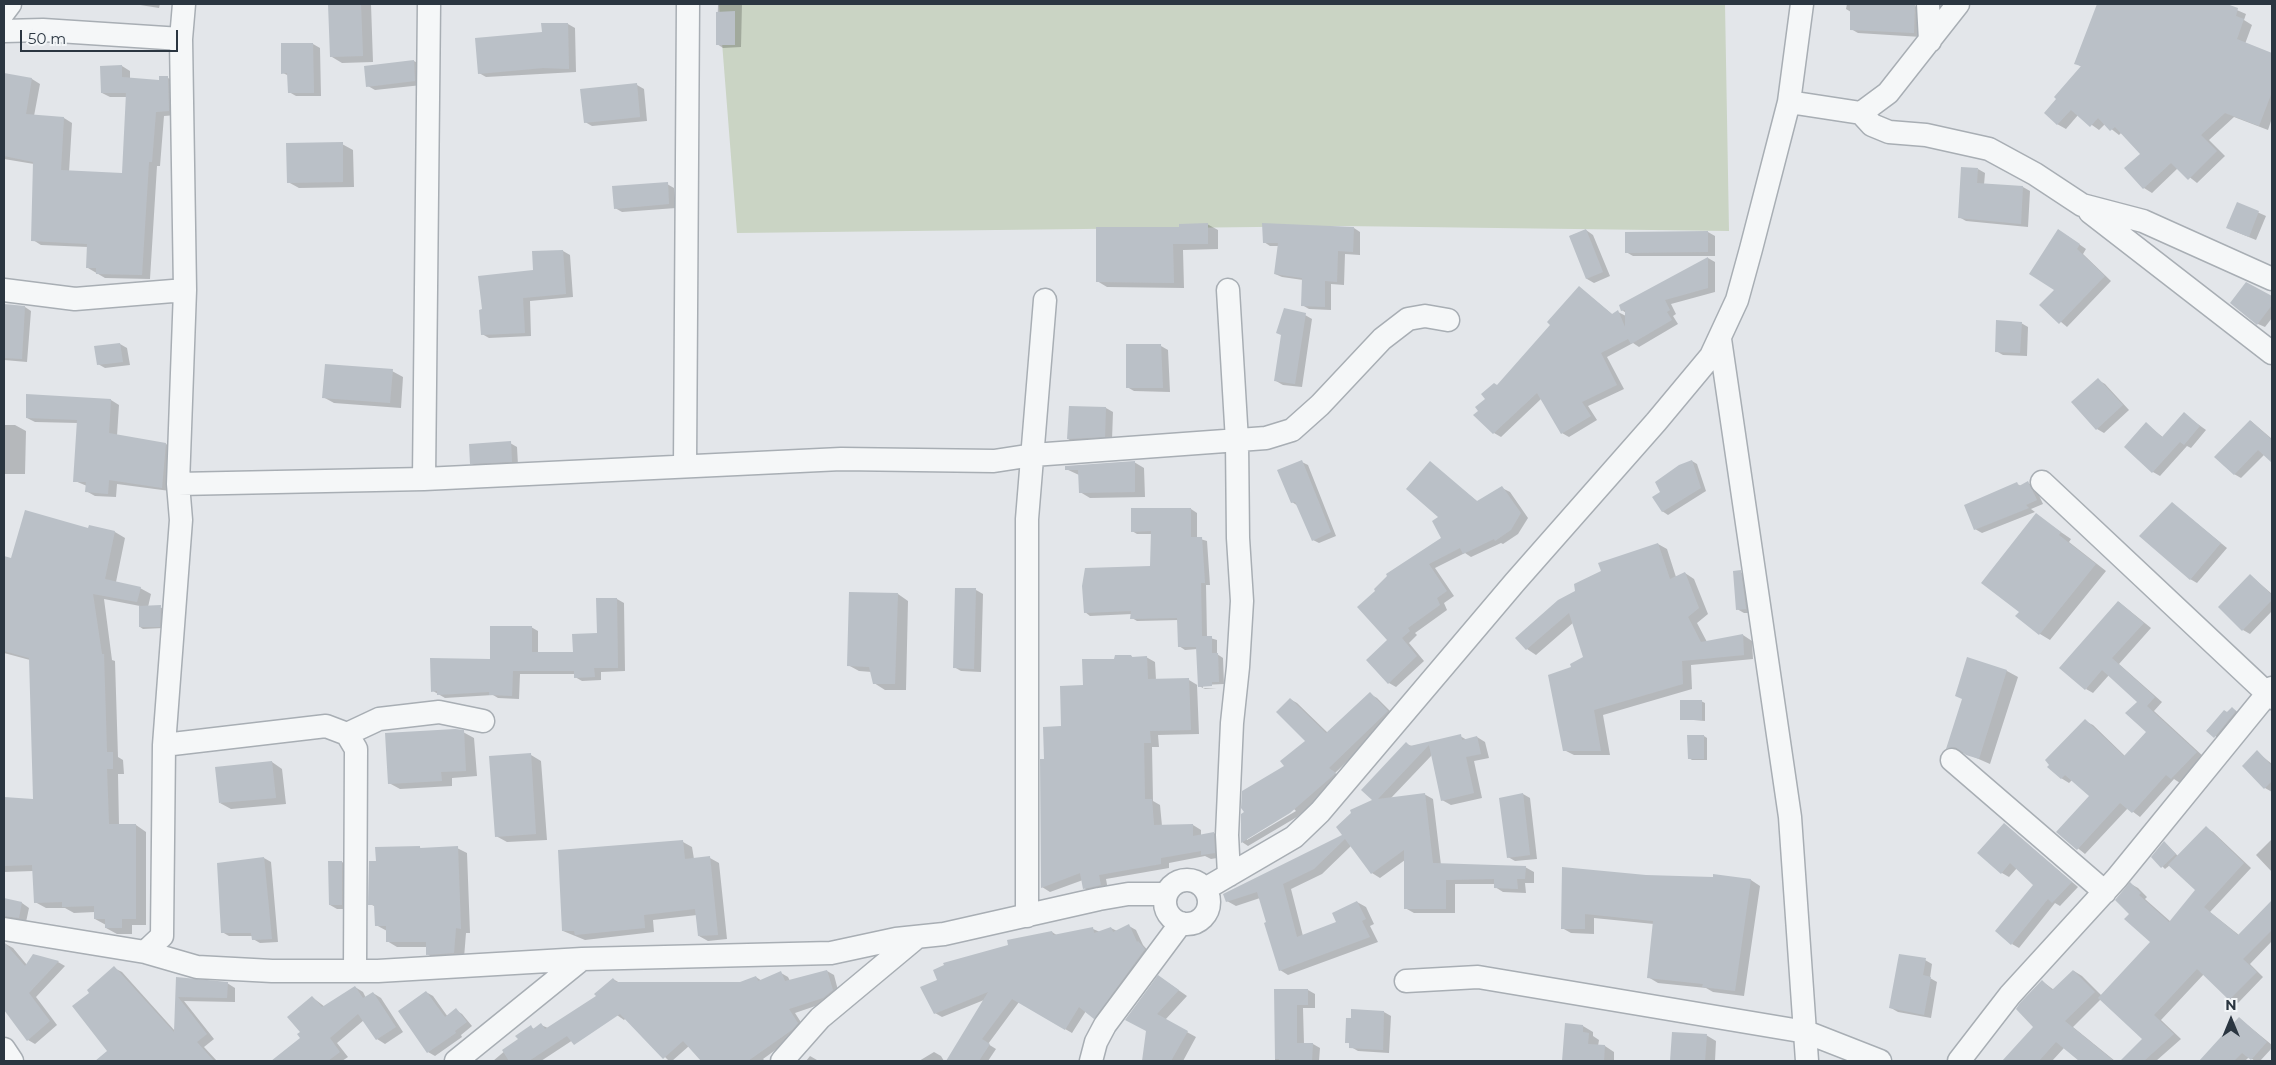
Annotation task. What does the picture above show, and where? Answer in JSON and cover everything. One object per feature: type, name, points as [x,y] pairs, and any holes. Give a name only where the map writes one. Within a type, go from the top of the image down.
[{"type":"street","points":[[4,12],[10,4]]},
{"type":"street","points":[[145,952],[162,936],[164,745],[181,520],[178,484],[185,290],[181,39],[184,4]]},
{"type":"street","points":[[424,479],[429,4]]},
{"type":"street","points":[[684,466],[688,4]]},
{"type":"street","points":[[1205,889],[1294,837],[1320,812],[1515,582],[1656,422],[1711,356],[1737,300],[1788,102],[1802,4]]},
{"type":"street","points":[[1928,4],[1930,41]]},
{"type":"street","points":[[1861,113],[1888,93],[1958,4]]},
{"type":"street","points":[[4,31],[43,30],[181,39]]},
{"type":"street","points":[[1788,102],[1861,113],[1872,125],[1889,132],[1926,135],[1989,149],[2035,174],[2082,205],[2272,353]]},
{"type":"street","points":[[2082,205],[2143,222],[2272,279]]},
{"type":"street","points":[[4,290],[75,299],[185,290]]},
{"type":"street","points":[[1228,290],[1237,441],[1238,538],[1242,601],[1232,723],[1227,835],[1229,874]]},
{"type":"street","points":[[1027,916],[1027,518],[1045,300]]},
{"type":"street","points":[[178,484],[424,479],[841,459],[994,461],[1032,455],[1266,438],[1292,430],[1320,405],[1382,339],[1408,319],[1425,316],[1448,320]]},
{"type":"street","points":[[1720,339],[1790,817],[1807,1061]]},
{"type":"street","points":[[1960,1061],[2010,995],[2105,892],[2271,693],[2042,482]]},
{"type":"street","points":[[347,734],[378,719],[439,712],[483,721]]},
{"type":"street","points":[[164,745],[326,726],[347,734],[356,748],[355,970]]},
{"type":"street","points":[[1952,760],[2105,892]]},
{"type":"street","points":[[1184,880],[1199,884],[1205,889],[1209,903],[1202,917],[1189,923],[1181,923],[1174,920],[1165,908],[1166,894],[1171,887],[1184,880]]},
{"type":"street","points":[[4,929],[145,952],[198,967],[272,971],[378,971],[582,959],[831,953],[896,939],[944,934],[1128,894],[1166,894]]},
{"type":"street","points":[[1091,1061],[1096,1042],[1105,1025],[1181,923]]},
{"type":"street","points":[[782,1061],[820,1018],[916,938]]},
{"type":"street","points":[[456,1061],[582,959]]},
{"type":"street","points":[[1406,981],[1478,977],[1806,1032],[1880,1061]]},
{"type":"street","points":[[4,1049],[12,1061]]},
{"type":"green space","points":[[719,4],[1725,4],[1729,231],[1343,226],[737,233]]},
{"type":"building","points":[[328,4],[361,4],[363,56],[330,57]]},
{"type":"building","points":[[1850,4],[1915,5],[1914,33],[1850,30]]},
{"type":"building","points":[[2097,4],[2227,4],[2238,8],[2236,16],[2244,19],[2237,39],[2272,53],[2272,92],[2259,126],[2225,113],[2201,135],[2217,151],[2188,180],[2171,163],[2143,189],[2124,168],[2140,154],[2115,127],[2110,131],[2098,118],[2090,127],[2071,110],[2057,125],[2044,113],[2056,99],[2054,97],[2081,66],[2074,64]]},
{"type":"building","points":[[735,11],[735,45],[716,45],[716,12]]},
{"type":"building","points":[[541,23],[568,23],[569,69],[543,68],[478,74],[475,38],[542,32]]},
{"type":"building","points":[[281,43],[313,43],[314,93],[288,93],[287,73],[281,74]]},
{"type":"building","points":[[414,60],[415,81],[366,87],[364,66]]},
{"type":"building","points":[[122,65],[122,77],[159,80],[159,76],[168,76],[169,111],[156,112],[152,162],[149,162],[142,275],[96,274],[96,268],[86,268],[87,244],[31,241],[33,162],[4,156],[4,73],[32,78],[26,114],[64,117],[61,170],[122,173],[126,93],[101,93],[100,66]]},
{"type":"building","points":[[637,83],[640,117],[584,123],[580,89]]},
{"type":"building","points":[[343,142],[343,182],[287,183],[286,143]]},
{"type":"building","points":[[1961,167],[1978,168],[1977,183],[2023,186],[2021,224],[1958,218]]},
{"type":"building","points":[[668,182],[669,204],[614,209],[612,186]]},
{"type":"building","points":[[2237,202],[2259,211],[2249,237],[2226,228]]},
{"type":"building","points":[[1208,223],[1208,244],[1173,244],[1174,283],[1096,282],[1096,227],[1179,227],[1179,224]]},
{"type":"building","points":[[1262,223],[1354,227],[1353,252],[1338,251],[1337,282],[1325,281],[1325,307],[1301,306],[1302,278],[1274,274],[1278,243],[1263,243]]},
{"type":"building","points":[[1586,229],[1603,272],[1586,279],[1569,236]]},
{"type":"building","points":[[2058,229],[2080,244],[2077,249],[2105,276],[2059,324],[2039,305],[2054,290],[2029,274]]},
{"type":"building","points":[[1708,231],[1708,252],[1625,253],[1625,232]]},
{"type":"building","points":[[563,250],[566,294],[523,298],[525,333],[481,335],[479,310],[482,309],[478,276],[533,270],[532,251]]},
{"type":"building","points":[[1708,257],[1708,288],[1665,300],[1670,310],[1667,312],[1672,320],[1631,344],[1628,339],[1601,353],[1617,385],[1582,402],[1591,416],[1561,434],[1537,393],[1493,434],[1473,415],[1478,411],[1475,407],[1485,399],[1481,394],[1494,383],[1497,385],[1550,325],[1547,322],[1579,286],[1612,314],[1618,310],[1625,327],[1625,310],[1621,311],[1619,305]]},
{"type":"building","points":[[2246,282],[2272,296],[2272,305],[2257,325],[2230,303]]},
{"type":"building","points":[[4,304],[25,306],[22,359],[4,358]]},
{"type":"building","points":[[1284,308],[1306,313],[1295,384],[1274,381],[1281,335],[1276,333]]},
{"type":"building","points":[[1996,320],[2022,322],[2020,353],[1995,352]]},
{"type":"building","points":[[120,343],[123,362],[97,365],[94,346]]},
{"type":"building","points":[[1126,344],[1161,344],[1163,388],[1126,388]]},
{"type":"building","points":[[325,364],[393,369],[390,403],[322,398]]},
{"type":"building","points":[[2098,378],[2123,405],[2096,430],[2071,402]]},
{"type":"building","points":[[26,394],[111,399],[109,433],[166,443],[162,488],[109,480],[108,494],[85,492],[86,482],[73,482],[77,420],[26,418]]},
{"type":"building","points":[[1069,406],[1106,407],[1105,437],[1067,439]]},
{"type":"building","points":[[2184,412],[2200,426],[2184,445],[2180,442],[2152,473],[2124,447],[2146,422],[2162,437]]},
{"type":"building","points":[[2250,420],[2272,440],[2272,463],[2258,450],[2234,475],[2214,457]]},
{"type":"building","points":[[511,441],[512,462],[470,464],[469,444]]},
{"type":"building","points":[[1302,460],[1331,532],[1312,541],[1295,502],[1291,503],[1277,470]]},
{"type":"building","points":[[1692,460],[1701,488],[1662,512],[1652,497],[1660,492],[1655,482],[1679,465]]},
{"type":"building","points":[[1135,461],[1135,492],[1079,493],[1078,470],[1065,470],[1065,466]]},
{"type":"building","points":[[1430,461],[1477,501],[1502,486],[1521,513],[1511,530],[1495,541],[1494,539],[1463,554],[1460,548],[1429,564],[1447,591],[1437,598],[1440,605],[1408,628],[1410,631],[1402,638],[1417,656],[1388,684],[1366,660],[1387,640],[1357,607],[1375,591],[1374,589],[1387,576],[1386,574],[1441,538],[1432,521],[1438,517],[1406,489]]},
{"type":"building","points":[[2028,481],[2037,500],[2026,505],[2029,508],[1974,530],[1964,505],[2017,482],[2019,486]]},
{"type":"building","points":[[2172,502],[2221,543],[2190,580],[2139,536]]},
{"type":"building","points":[[1131,508],[1191,508],[1191,537],[1202,537],[1205,583],[1201,583],[1202,636],[1212,636],[1212,653],[1218,653],[1219,682],[1212,682],[1212,686],[1198,687],[1196,647],[1178,647],[1177,618],[1130,619],[1131,611],[1084,613],[1082,586],[1085,568],[1150,566],[1151,531],[1131,532]]},
{"type":"building","points":[[25,510],[88,528],[89,525],[115,531],[105,579],[141,587],[137,602],[93,594],[102,654],[104,654],[107,752],[113,752],[113,769],[107,769],[109,824],[136,824],[136,919],[122,919],[122,928],[105,928],[105,919],[94,919],[94,906],[62,907],[62,902],[34,903],[32,865],[4,866],[4,797],[33,799],[29,658],[4,651],[4,556],[11,558]]},
{"type":"building","points":[[2036,513],[2061,532],[2059,535],[2096,564],[2039,635],[2015,616],[2019,612],[1981,583]]},
{"type":"building","points":[[1658,543],[1670,579],[1685,572],[1699,608],[1688,617],[1701,642],[1743,634],[1744,655],[1682,661],[1683,684],[1594,710],[1601,751],[1563,751],[1548,675],[1571,667],[1570,664],[1583,657],[1569,613],[1526,650],[1515,638],[1558,600],[1575,591],[1574,584],[1601,571],[1598,563]]},
{"type":"building","points":[[1741,570],[1746,609],[1736,610],[1733,571]]},
{"type":"building","points":[[2250,574],[2272,595],[2272,600],[2242,631],[2218,607]]},
{"type":"building","points":[[955,588],[976,588],[974,669],[953,668]]},
{"type":"building","points":[[849,592],[898,593],[895,684],[873,684],[869,667],[847,666]]},
{"type":"building","points":[[596,598],[617,598],[618,668],[594,668],[595,677],[574,678],[574,671],[513,671],[512,696],[489,695],[489,692],[437,695],[437,691],[431,692],[430,658],[490,659],[490,626],[532,626],[532,652],[573,652],[572,634],[597,633]]},
{"type":"building","points":[[2118,601],[2144,623],[2112,658],[2155,697],[2147,706],[2197,752],[2171,779],[2166,775],[2132,813],[2120,803],[2077,850],[2056,832],[2089,796],[2065,775],[2061,779],[2047,767],[2049,765],[2045,760],[2085,719],[2124,756],[2146,732],[2125,713],[2137,702],[2102,670],[2085,690],[2059,668]]},
{"type":"building","points":[[161,605],[160,627],[139,627],[139,606]]},
{"type":"building","points":[[1115,655],[1147,656],[1148,679],[1189,678],[1191,730],[1150,731],[1151,743],[1144,743],[1145,799],[1152,799],[1154,825],[1193,824],[1193,836],[1214,832],[1215,853],[1201,855],[1201,851],[1161,858],[1161,864],[1099,875],[1101,885],[1083,889],[1080,873],[1041,888],[1040,759],[1044,759],[1043,727],[1061,726],[1060,686],[1083,685],[1082,659],[1114,659]]},
{"type":"building","points":[[1967,657],[2007,670],[1979,759],[1966,755],[1955,747],[1946,749],[1962,699],[1955,696]]},
{"type":"building","points":[[1370,692],[1388,711],[1329,768],[1336,773],[1290,813],[1241,843],[1241,814],[1244,812],[1241,808],[1242,791],[1284,766],[1280,761],[1305,741],[1276,712],[1290,698],[1326,733]]},
{"type":"building","points":[[1680,700],[1702,700],[1702,720],[1680,720]]},
{"type":"building","points":[[2232,707],[2236,711],[2214,738],[2206,731],[2224,710],[2227,712]]},
{"type":"building","points":[[464,730],[466,771],[441,772],[442,781],[388,784],[385,733]]},
{"type":"building","points":[[1461,734],[1462,740],[1477,736],[1481,754],[1466,757],[1474,793],[1441,801],[1429,745],[1378,799],[1425,793],[1433,863],[1526,866],[1525,879],[1517,879],[1518,889],[1494,888],[1494,879],[1446,880],[1446,909],[1404,909],[1404,850],[1371,874],[1345,839],[1314,869],[1283,884],[1297,937],[1336,922],[1332,913],[1357,901],[1366,919],[1362,921],[1370,937],[1279,971],[1264,923],[1266,922],[1257,892],[1226,902],[1223,894],[1342,835],[1336,827],[1351,813],[1350,810],[1372,800],[1361,790],[1406,742],[1410,746]]},
{"type":"building","points":[[1687,735],[1704,735],[1704,759],[1688,759]]},
{"type":"building","points":[[2257,750],[2272,766],[2272,781],[2264,789],[2242,766]]},
{"type":"building","points":[[531,753],[536,834],[495,837],[489,756]]},
{"type":"building","points":[[272,761],[276,798],[219,803],[215,767]]},
{"type":"building","points":[[1523,793],[1530,855],[1507,858],[1499,798]]},
{"type":"building","points":[[2004,823],[2072,882],[2052,903],[2048,899],[2011,945],[1995,931],[2033,885],[2010,863],[2001,874],[1977,853]]},
{"type":"building","points":[[2206,826],[2244,863],[2204,907],[2238,935],[2272,900],[2272,930],[2243,959],[2257,972],[2229,1000],[2197,969],[2154,1015],[2174,1034],[2144,1061],[2120,1061],[2142,1039],[2098,998],[2150,942],[2124,919],[2129,914],[2115,900],[2130,882],[2141,893],[2139,895],[2169,922],[2195,890],[2168,865]]},
{"type":"building","points":[[683,840],[685,859],[710,856],[718,935],[698,936],[695,909],[644,915],[645,928],[575,935],[574,931],[562,931],[558,850]]},
{"type":"building","points":[[2164,841],[2176,854],[2161,868],[2151,857]]},
{"type":"building","points":[[420,846],[420,848],[458,846],[461,929],[456,928],[454,953],[426,955],[426,942],[386,942],[386,926],[375,926],[374,905],[368,905],[369,861],[376,861],[375,847]]},
{"type":"building","points":[[264,857],[272,939],[252,940],[251,933],[221,933],[217,863]]},
{"type":"building","points":[[328,861],[342,861],[342,905],[329,905]]},
{"type":"building","points":[[1562,867],[1646,875],[1713,877],[1713,874],[1751,879],[1735,991],[1702,987],[1703,984],[1647,978],[1653,921],[1585,914],[1585,929],[1561,929]]},
{"type":"building","points":[[4,898],[22,902],[19,918],[4,916]]},
{"type":"building","points":[[1129,924],[1137,942],[1145,949],[1094,1019],[1079,1007],[1065,1030],[1012,999],[982,1039],[990,1044],[979,1061],[946,1061],[988,992],[934,1014],[920,987],[937,980],[933,970],[944,965],[943,963],[1008,945],[1007,940],[1052,931],[1053,935],[1093,927],[1094,933],[1111,927],[1113,932]]},
{"type":"building","points":[[4,942],[25,966],[33,954],[59,961],[29,993],[50,1021],[27,1041],[4,1010]]},
{"type":"building","points":[[1899,954],[1926,958],[1923,975],[1931,977],[1924,1015],[1889,1008]]},
{"type":"building","points":[[114,966],[174,1032],[176,977],[228,982],[227,998],[178,997],[207,1034],[197,1042],[214,1061],[95,1061],[107,1051],[72,1006],[89,993],[87,990]]},
{"type":"building","points":[[827,970],[833,990],[823,998],[789,1009],[798,1023],[792,1030],[748,1061],[701,1061],[683,1041],[663,1059],[620,1014],[574,1045],[567,1036],[529,1061],[509,1061],[502,1050],[518,1039],[515,1036],[531,1025],[533,1029],[541,1023],[545,1029],[596,996],[594,994],[613,978],[616,982],[740,982],[756,976],[758,981],[781,971],[785,981]]},
{"type":"building","points":[[2073,970],[2095,992],[2065,1021],[2114,1061],[2079,1061],[2056,1042],[2039,1061],[2002,1061],[2033,1027],[2016,1009],[2020,1003],[2042,980],[2052,990]]},
{"type":"building","points":[[1158,975],[1179,990],[1157,1014],[1188,1031],[1171,1061],[1142,1061],[1146,1031],[1125,1020]]},
{"type":"building","points":[[355,986],[363,998],[373,992],[396,1027],[376,1040],[358,1014],[330,1038],[340,1052],[328,1061],[271,1061],[300,1038],[297,1034],[300,1032],[287,1017],[312,996],[322,1007]]},
{"type":"building","points":[[1274,989],[1308,989],[1308,1005],[1297,1005],[1297,1043],[1313,1043],[1312,1061],[1279,1061],[1279,1059],[1275,1059]]},
{"type":"building","points":[[426,991],[445,1017],[456,1008],[467,1022],[455,1031],[456,1033],[427,1053],[398,1011]]},
{"type":"building","points":[[1351,1009],[1384,1011],[1383,1050],[1349,1048],[1349,1043],[1345,1043],[1346,1018],[1351,1018]]},
{"type":"building","points":[[2239,1017],[2267,1042],[2251,1060],[2242,1053],[2234,1061],[2199,1061]]},
{"type":"building","points":[[1565,1023],[1583,1025],[1583,1032],[1589,1033],[1588,1044],[1605,1045],[1604,1061],[1562,1061]]},
{"type":"building","points":[[1672,1032],[1707,1034],[1705,1061],[1670,1061]]}]
